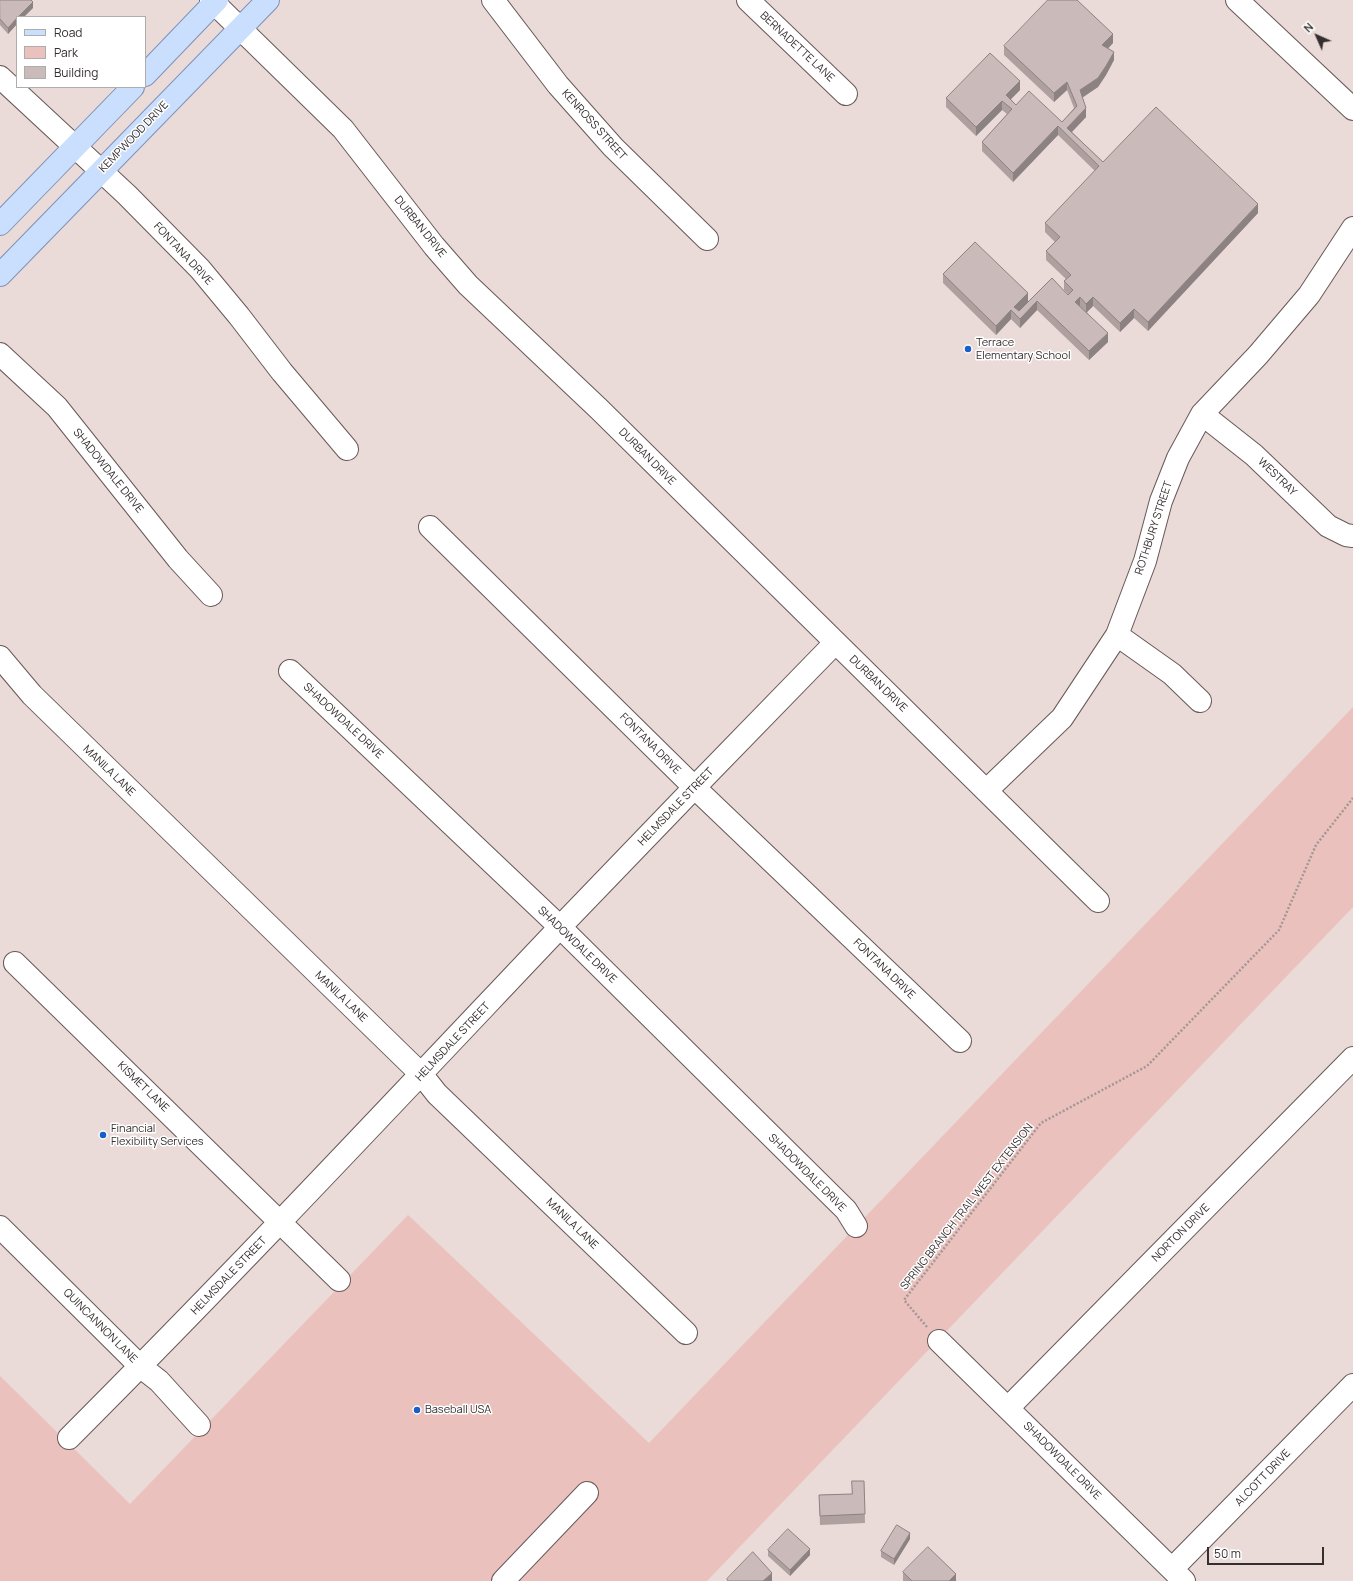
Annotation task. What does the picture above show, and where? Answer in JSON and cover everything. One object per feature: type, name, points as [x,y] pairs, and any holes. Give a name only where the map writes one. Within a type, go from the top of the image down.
[{"type":"main road","name":"KEMPWOOD DRIVE","points":[[0,275],[268,0]]},
{"type":"main road","points":[[146,74],[214,1]]},
{"type":"main road","points":[[0,224],[132,88]]},
{"type":"street","name":"KENROSS STREET","points":[[493,0],[558,85],[608,142],[707,239]]},
{"type":"street","name":"BERNADETTE LANE","points":[[748,0],[846,94]]},
{"type":"street","points":[[1237,0],[1353,109]]},
{"type":"street","name":"DURBAN DRIVE","points":[[214,1],[343,129],[434,246],[468,285],[599,409],[1098,901]]},
{"type":"street","name":"FONTANA DRIVE","points":[[0,77],[74,148],[127,195],[200,269],[239,316],[282,372],[347,449]]},
{"type":"street","name":"ROTHBURY STREET","points":[[987,790],[1062,718],[1117,635],[1145,561],[1161,501],[1178,458],[1202,414],[1258,355],[1308,295],[1353,228]]},
{"type":"street","name":"SHADOWDALE DRIVE","points":[[0,354],[57,407],[178,558],[211,595]]},
{"type":"street","name":"WESTRAY","points":[[1202,414],[1254,454],[1328,526],[1346,535],[1353,536]]},
{"type":"street","name":"FONTANA DRIVE","points":[[430,527],[694,788],[960,1041]]},
{"type":"street","points":[[1117,635],[1172,674],[1200,701]]},
{"type":"street","name":"HELMSDALE STREET","points":[[69,1438],[141,1367],[422,1075],[560,927],[835,643]]},
{"type":"street","name":"MANILA LANE","points":[[0,657],[32,695],[422,1075],[437,1094],[686,1333]]},
{"type":"street","name":"SHADOWDALE DRIVE","points":[[290,671],[560,927],[846,1210],[856,1226]]},
{"type":"street","name":"KISMET LANE","points":[[16,963],[281,1221],[339,1280]]},
{"type":"street","name":"NORTON DRIVE","points":[[1008,1408],[1353,1058]]},
{"type":"street","name":"QUINCANNON LANE","points":[[0,1227],[141,1367],[159,1382],[199,1425]]},
{"type":"street","name":"SHADOWDALE DRIVE","points":[[939,1341],[1178,1575]]},
{"type":"street","name":"ALCOTT DRIVE","points":[[1178,1575],[1353,1385]]},
{"type":"street","points":[[503,1581],[587,1493]]},
{"type":"path","name":"SPRING BRANCH TRAIL WEST EXTENSION","points":[[939,1341],[904,1300],[1041,1123],[1147,1066],[1279,930],[1316,845],[1353,798]]},
{"type":"green space","points":[[1353,707],[1353,907],[707,1581],[0,1581],[0,1376],[130,1504],[408,1215],[649,1443]]},
{"type":"building","points":[[0,0],[31,0],[33,2],[19,16],[16,16],[16,19],[8,28],[0,19]]},
{"type":"building","points":[[1048,0],[1077,0],[1113,34],[1102,45],[1114,52],[1098,78],[1080,90],[1086,108],[1067,128],[1103,162],[1156,107],[1258,204],[1148,322],[1134,309],[1120,323],[1093,297],[1086,304],[1080,297],[1075,302],[1108,333],[1089,351],[1037,301],[1020,319],[1011,310],[996,326],[943,274],[975,242],[1028,293],[1014,307],[1019,311],[1052,278],[1068,295],[1073,290],[1064,281],[1071,275],[1046,251],[1060,237],[1045,223],[1099,166],[1058,126],[1013,173],[982,142],[1012,109],[1002,101],[976,127],[946,98],[990,53],[1020,81],[1006,95],[1016,105],[1029,91],[1062,122],[1077,106],[1067,82],[1054,93],[1004,46]]},
{"type":"building","points":[[852,1481],[864,1481],[865,1514],[820,1516],[819,1495],[852,1494]]},
{"type":"building","points":[[897,1525],[910,1533],[894,1559],[881,1551]]},
{"type":"building","points":[[788,1529],[810,1549],[790,1570],[768,1550]]},
{"type":"building","points":[[928,1547],[956,1574],[949,1581],[912,1581],[903,1572]]},
{"type":"building","points":[[753,1552],[772,1573],[763,1581],[728,1581],[727,1579]]},
{"type":"place","name":"Terrace Elementary School","points":[[968,349]]},
{"type":"place","name":"Financial Flexibility Services","points":[[103,1135]]},
{"type":"place","name":"Baseball USA","points":[[417,1410]]}]
